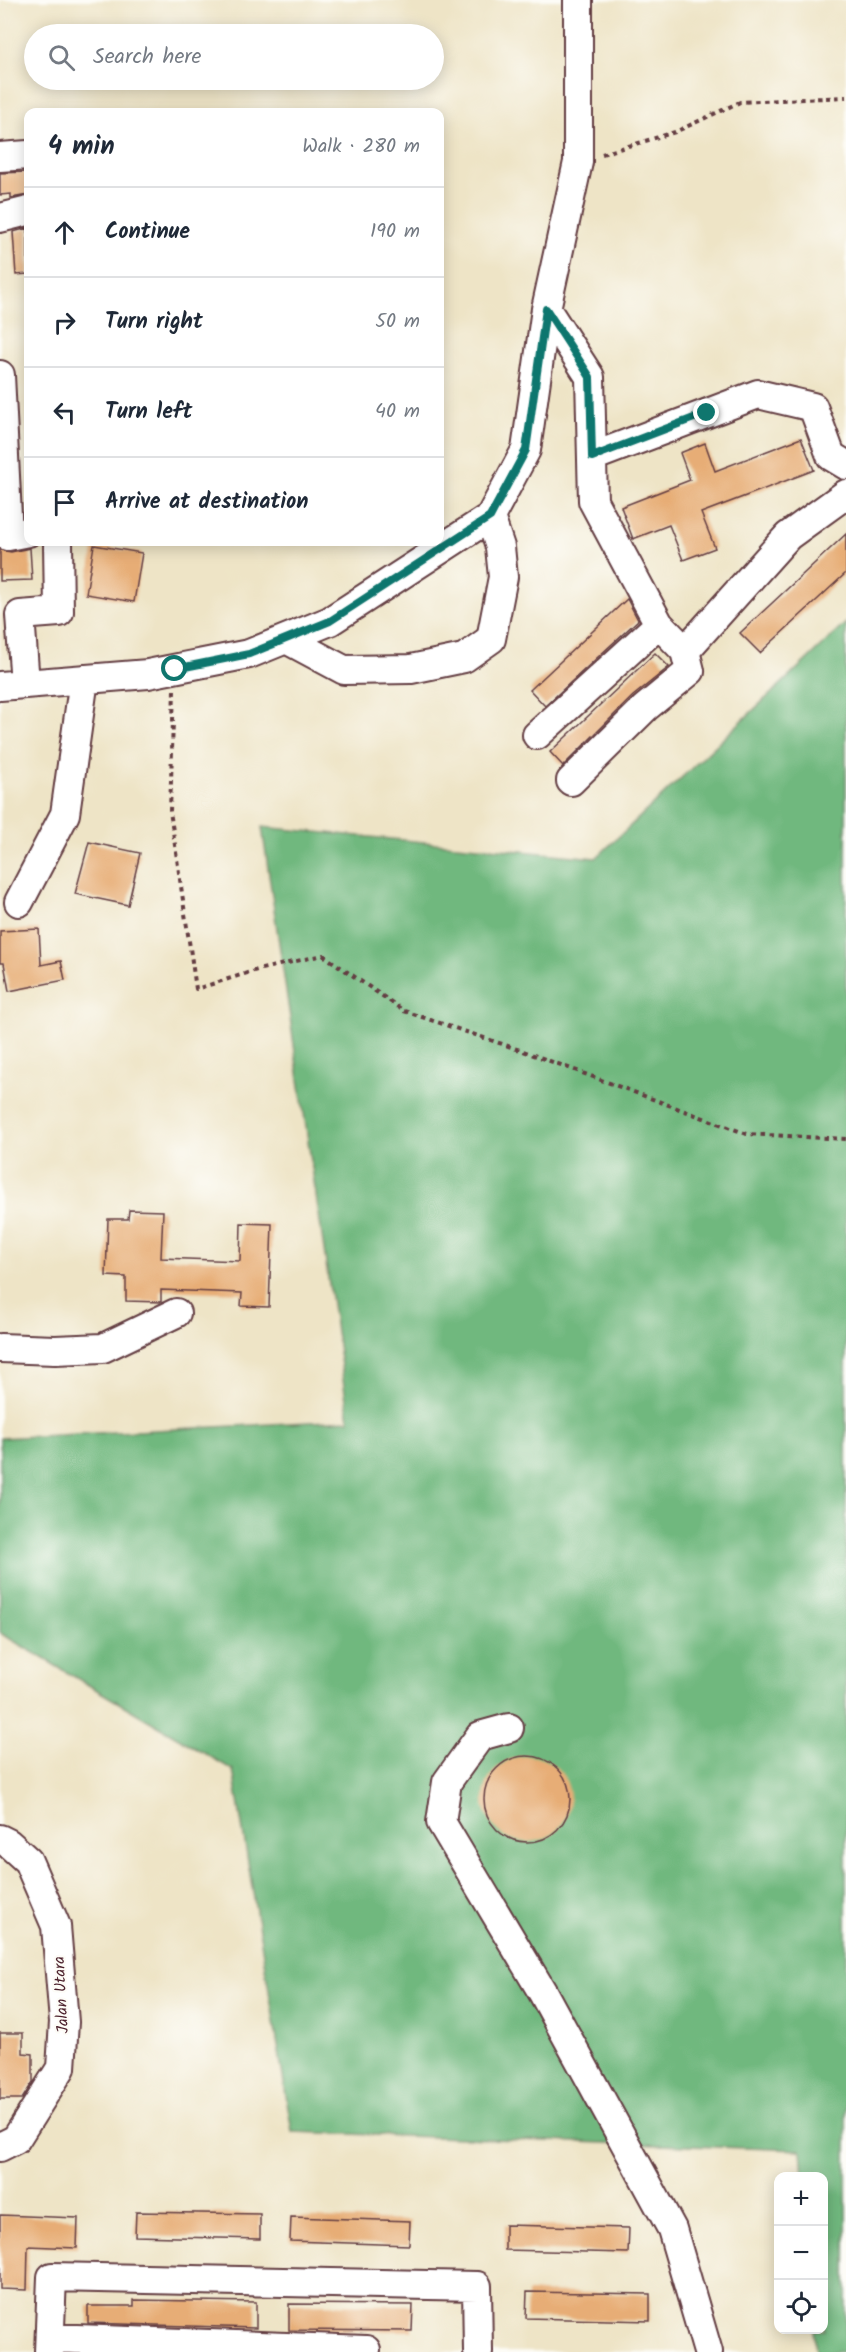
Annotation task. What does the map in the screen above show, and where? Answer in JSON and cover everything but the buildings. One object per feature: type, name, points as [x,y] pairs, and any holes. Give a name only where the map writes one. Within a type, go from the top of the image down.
[{"type":"street","points":[[58,546],[59,612],[20,615],[12,685],[148,674],[249,654],[330,621],[490,517],[526,450],[546,309],[578,162],[578,0]]},
{"type":"street","points":[[0,157],[24,155]]},
{"type":"street","points":[[0,218],[24,213]]},
{"type":"street","points":[[546,309],[590,377],[593,501],[659,624],[685,651],[690,671],[645,708],[571,781]]},
{"type":"street","points":[[0,375],[4,514],[8,536],[24,533]]},
{"type":"street","points":[[592,457],[758,394],[813,407],[831,456],[846,465]]},
{"type":"street","points":[[685,651],[788,536],[846,494]]},
{"type":"street","points":[[286,639],[344,670],[411,669],[464,658],[491,639],[503,577],[500,547],[490,517]]},
{"type":"street","points":[[537,735],[659,624]]},
{"type":"street","points":[[19,902],[65,814],[84,679]]},
{"type":"street","points":[[0,1348],[55,1350],[103,1348],[176,1313]]},
{"type":"street","points":[[509,1728],[480,1736],[460,1763],[447,1782],[441,1822],[543,1993],[672,2229],[708,2352]]},
{"type":"street","name":"Jalan Utara","points":[[0,1839],[28,1861],[56,1926],[64,2022],[61,2068],[16,2139],[0,2147]]},
{"type":"street","points":[[366,2350],[49,2345],[52,2277],[477,2286],[478,2352]]},
{"type":"path","points":[[578,162],[675,132],[740,102],[846,97]]},
{"type":"path","points":[[175,669],[170,811],[196,989],[257,970],[323,955],[404,1011],[523,1051],[747,1134],[846,1139]]},
{"type":"green space","points":[[846,623],[846,2352],[816,2352],[814,2334],[828,2334],[828,2172],[803,2172],[801,2150],[292,2132],[233,1770],[0,1633],[0,1438],[349,1420],[262,827],[596,858]]},
{"type":"route","points":[[175,669],[249,654],[330,621],[490,517],[526,450],[546,309],[590,377],[592,457],[707,413]]}]
